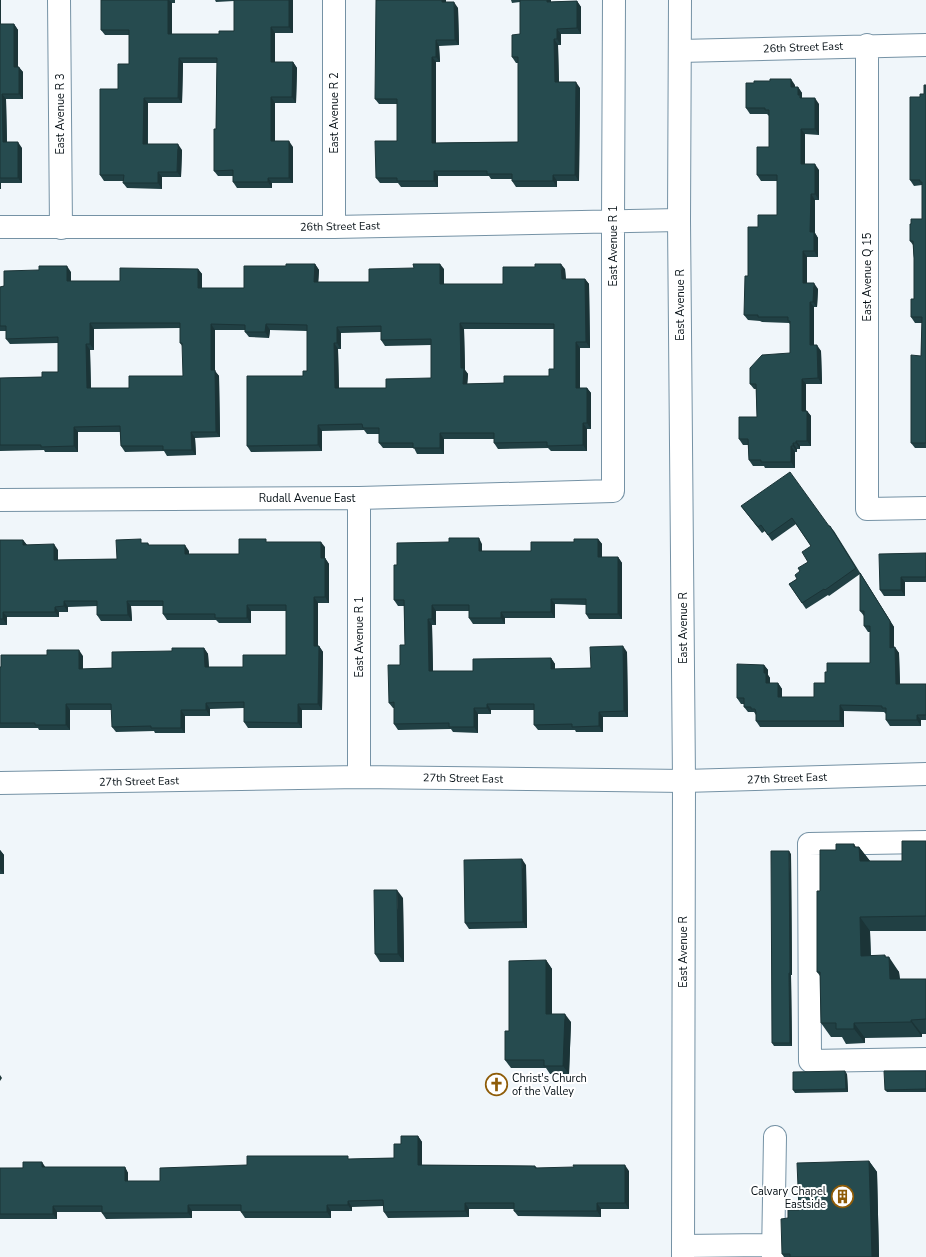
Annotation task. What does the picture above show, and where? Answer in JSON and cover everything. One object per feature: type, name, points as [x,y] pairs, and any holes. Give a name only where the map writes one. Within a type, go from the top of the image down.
[{"type":"street","name":"East Avenue R 3","points":[[59,0],[61,228]]},
{"type":"street","name":"East Avenue R 2","points":[[334,0],[334,227]]},
{"type":"street","name":"East Avenue R 1","points":[[613,492],[614,0]]},
{"type":"street","name":"East Avenue R","points":[[680,0],[679,220],[684,781],[683,1252]]},
{"type":"street","name":"26th Street East","points":[[680,51],[926,44]]},
{"type":"street","name":"East Avenue Q 15","points":[[867,46],[867,509],[926,508]]},
{"type":"street","name":"26th Street East","points":[[0,227],[334,227],[613,220],[679,220]]},
{"type":"street","name":"Rudall Avenue East","points":[[0,500],[359,498],[613,492]]},
{"type":"street","name":"East Avenue R 1","points":[[359,498],[359,777]]},
{"type":"street","name":"27th Street East","points":[[0,783],[359,777],[684,781],[926,774]]},
{"type":"street","points":[[926,842],[810,844],[810,1061],[926,1059]]},
{"type":"street","points":[[683,1252],[773,1251],[775,1137]]},
{"type":"building","points":[[101,0],[168,0],[168,34],[219,34],[219,31],[234,31],[234,0],[289,0],[289,27],[271,27],[271,62],[293,62],[292,97],[271,97],[271,141],[289,141],[289,178],[268,178],[268,182],[233,182],[233,170],[214,171],[217,58],[179,58],[178,98],[144,98],[143,144],[178,144],[177,172],[158,172],[158,183],[123,183],[124,175],[100,175],[100,89],[118,89],[118,64],[129,64],[129,30],[101,30]]},
{"type":"building","points":[[376,0],[442,0],[442,2],[454,2],[455,40],[436,40],[436,57],[432,57],[432,143],[518,142],[518,57],[512,57],[512,35],[520,34],[520,0],[547,0],[547,2],[577,1],[577,28],[557,29],[557,39],[554,39],[555,82],[576,82],[575,175],[553,175],[553,181],[512,181],[512,174],[487,174],[487,171],[434,171],[434,181],[397,181],[397,178],[376,178],[375,141],[397,141],[397,99],[375,99]]},
{"type":"building","points":[[0,24],[14,24],[14,67],[19,67],[19,94],[2,94],[3,142],[18,142],[18,178],[0,178]]},
{"type":"building","points":[[770,79],[791,79],[791,87],[798,87],[798,95],[800,95],[800,98],[815,98],[815,129],[801,129],[801,164],[815,164],[815,194],[811,194],[810,232],[814,232],[814,251],[803,251],[803,283],[814,283],[813,302],[810,302],[810,345],[817,345],[818,378],[802,379],[802,411],[807,411],[807,441],[796,441],[796,443],[793,443],[793,446],[791,446],[791,462],[761,462],[761,460],[749,460],[748,439],[739,439],[739,417],[757,417],[756,384],[750,384],[750,368],[762,355],[790,353],[790,321],[788,321],[788,317],[758,317],[758,315],[744,315],[745,276],[748,276],[748,227],[758,227],[758,215],[777,215],[777,175],[757,175],[757,147],[769,147],[769,110],[765,110],[765,108],[746,108],[746,83],[754,83],[754,81],[770,81]]},
{"type":"building","points":[[924,85],[926,85],[926,443],[911,443],[911,355],[921,356],[922,317],[911,317],[911,299],[914,299],[914,258],[913,241],[910,241],[910,224],[911,219],[922,219],[922,182],[920,182],[920,180],[910,180],[910,97],[920,97],[920,94],[924,94]]},
{"type":"building","points":[[286,264],[315,264],[314,282],[369,282],[369,269],[414,268],[413,264],[440,264],[440,284],[503,284],[503,267],[535,267],[535,264],[561,264],[562,279],[585,279],[586,342],[576,342],[576,388],[587,388],[587,423],[583,423],[583,445],[547,446],[547,442],[494,443],[494,433],[440,433],[440,448],[413,448],[413,443],[379,443],[379,428],[363,428],[362,424],[318,425],[318,445],[247,446],[247,376],[303,376],[303,371],[307,371],[307,325],[266,324],[265,332],[245,332],[245,325],[211,324],[211,370],[215,370],[216,432],[191,432],[192,450],[163,450],[163,446],[121,446],[120,426],[74,427],[74,446],[41,447],[41,445],[0,445],[0,378],[42,377],[42,372],[58,372],[58,337],[6,339],[6,326],[0,326],[0,287],[4,286],[4,271],[39,270],[39,266],[67,266],[67,281],[120,281],[120,268],[198,269],[198,288],[244,288],[244,266],[286,266]],"holes":[[[90,323],[180,323],[183,376],[129,376],[129,388],[87,388],[86,344],[90,344]],[[460,323],[554,324],[554,369],[549,369],[549,376],[504,376],[504,383],[463,384],[464,368],[461,368]],[[381,326],[381,340],[431,339],[431,378],[386,379],[386,388],[335,388],[334,343],[337,343],[337,327]]]},
{"type":"building","points":[[790,472],[830,526],[856,568],[825,590],[824,589],[802,603],[789,584],[797,579],[795,575],[800,571],[798,568],[808,562],[802,552],[811,546],[792,518],[768,535],[761,525],[758,527],[741,506]]},
{"type":"building","points":[[449,538],[479,538],[479,551],[531,551],[531,542],[574,542],[574,539],[598,539],[598,557],[618,557],[618,614],[586,614],[586,599],[551,599],[551,612],[501,612],[501,618],[469,618],[469,605],[432,605],[432,619],[428,619],[429,671],[473,671],[473,659],[551,658],[551,669],[591,668],[590,647],[623,646],[624,711],[599,712],[599,726],[572,727],[572,724],[534,725],[534,704],[487,704],[487,708],[474,708],[474,727],[449,727],[449,723],[394,724],[394,702],[389,703],[388,665],[400,665],[400,645],[405,645],[404,600],[394,600],[394,565],[397,565],[397,543],[449,542]]},
{"type":"building","points":[[141,539],[141,543],[148,543],[148,545],[185,545],[185,554],[239,554],[239,539],[266,539],[266,542],[321,542],[321,558],[325,558],[325,597],[314,597],[314,646],[319,646],[318,704],[298,704],[298,723],[244,722],[244,702],[206,703],[206,710],[181,710],[181,728],[151,728],[151,726],[112,727],[111,704],[66,704],[66,725],[0,723],[1,655],[47,655],[47,650],[79,650],[79,669],[112,668],[112,652],[172,651],[172,648],[204,648],[205,667],[243,667],[243,655],[286,655],[286,605],[247,605],[247,618],[215,618],[215,614],[163,614],[163,601],[127,601],[128,615],[97,615],[97,601],[64,601],[64,606],[55,607],[55,612],[3,612],[3,619],[0,619],[0,540],[23,540],[23,545],[54,544],[54,560],[117,559],[116,540]]},
{"type":"building","points":[[926,553],[926,577],[901,577],[901,590],[880,590],[879,554]]},
{"type":"building","points":[[860,573],[890,621],[890,648],[895,647],[896,684],[926,684],[926,715],[917,715],[917,720],[886,720],[886,708],[882,708],[882,706],[840,705],[840,721],[756,721],[755,709],[751,709],[751,707],[744,707],[744,698],[737,698],[737,664],[764,665],[766,683],[778,683],[778,697],[814,697],[814,683],[825,683],[827,663],[870,663],[870,626],[864,626],[864,611],[860,611]]},
{"type":"building","points":[[902,841],[926,841],[926,916],[860,917],[861,956],[885,955],[885,957],[889,957],[890,979],[926,979],[926,1019],[911,1020],[911,1022],[854,1023],[854,1029],[836,1029],[836,1023],[821,1023],[820,972],[817,972],[817,891],[820,891],[820,850],[836,850],[836,844],[854,844],[854,847],[859,847],[860,861],[902,861]]},
{"type":"building","points":[[771,851],[789,851],[790,1043],[772,1043]]},
{"type":"building","points":[[522,859],[523,922],[465,923],[464,860]]},
{"type":"building","points":[[374,890],[397,890],[398,954],[375,954]]},
{"type":"building","points":[[546,960],[546,1014],[565,1014],[563,1066],[544,1066],[544,1060],[505,1060],[505,1031],[509,1031],[509,961]]},
{"type":"building","points":[[845,1071],[846,1089],[793,1090],[793,1072]]},
{"type":"building","points":[[884,1071],[926,1071],[926,1089],[885,1090]]},
{"type":"building","points":[[401,1136],[418,1136],[418,1165],[535,1166],[535,1168],[574,1167],[573,1165],[625,1165],[625,1203],[597,1203],[597,1211],[514,1211],[514,1203],[465,1203],[465,1211],[384,1212],[383,1200],[348,1201],[348,1205],[327,1205],[327,1212],[241,1212],[241,1205],[188,1205],[188,1213],[102,1213],[102,1206],[53,1206],[53,1214],[0,1214],[0,1168],[23,1168],[23,1162],[42,1162],[42,1167],[125,1167],[125,1181],[160,1181],[160,1168],[247,1165],[247,1156],[348,1156],[348,1159],[394,1158],[394,1144],[401,1144]]},
{"type":"building","name":"Calvary Chapel Eastside","points":[[869,1161],[872,1257],[790,1257],[790,1254],[782,1254],[781,1219],[788,1218],[788,1210],[799,1210],[797,1163]]},
{"type":"place","name":"Christ's Church of the Valley","points":[[497,1084]]},
{"type":"place","name":"Calvary Chapel Eastside","points":[[842,1197]]}]
